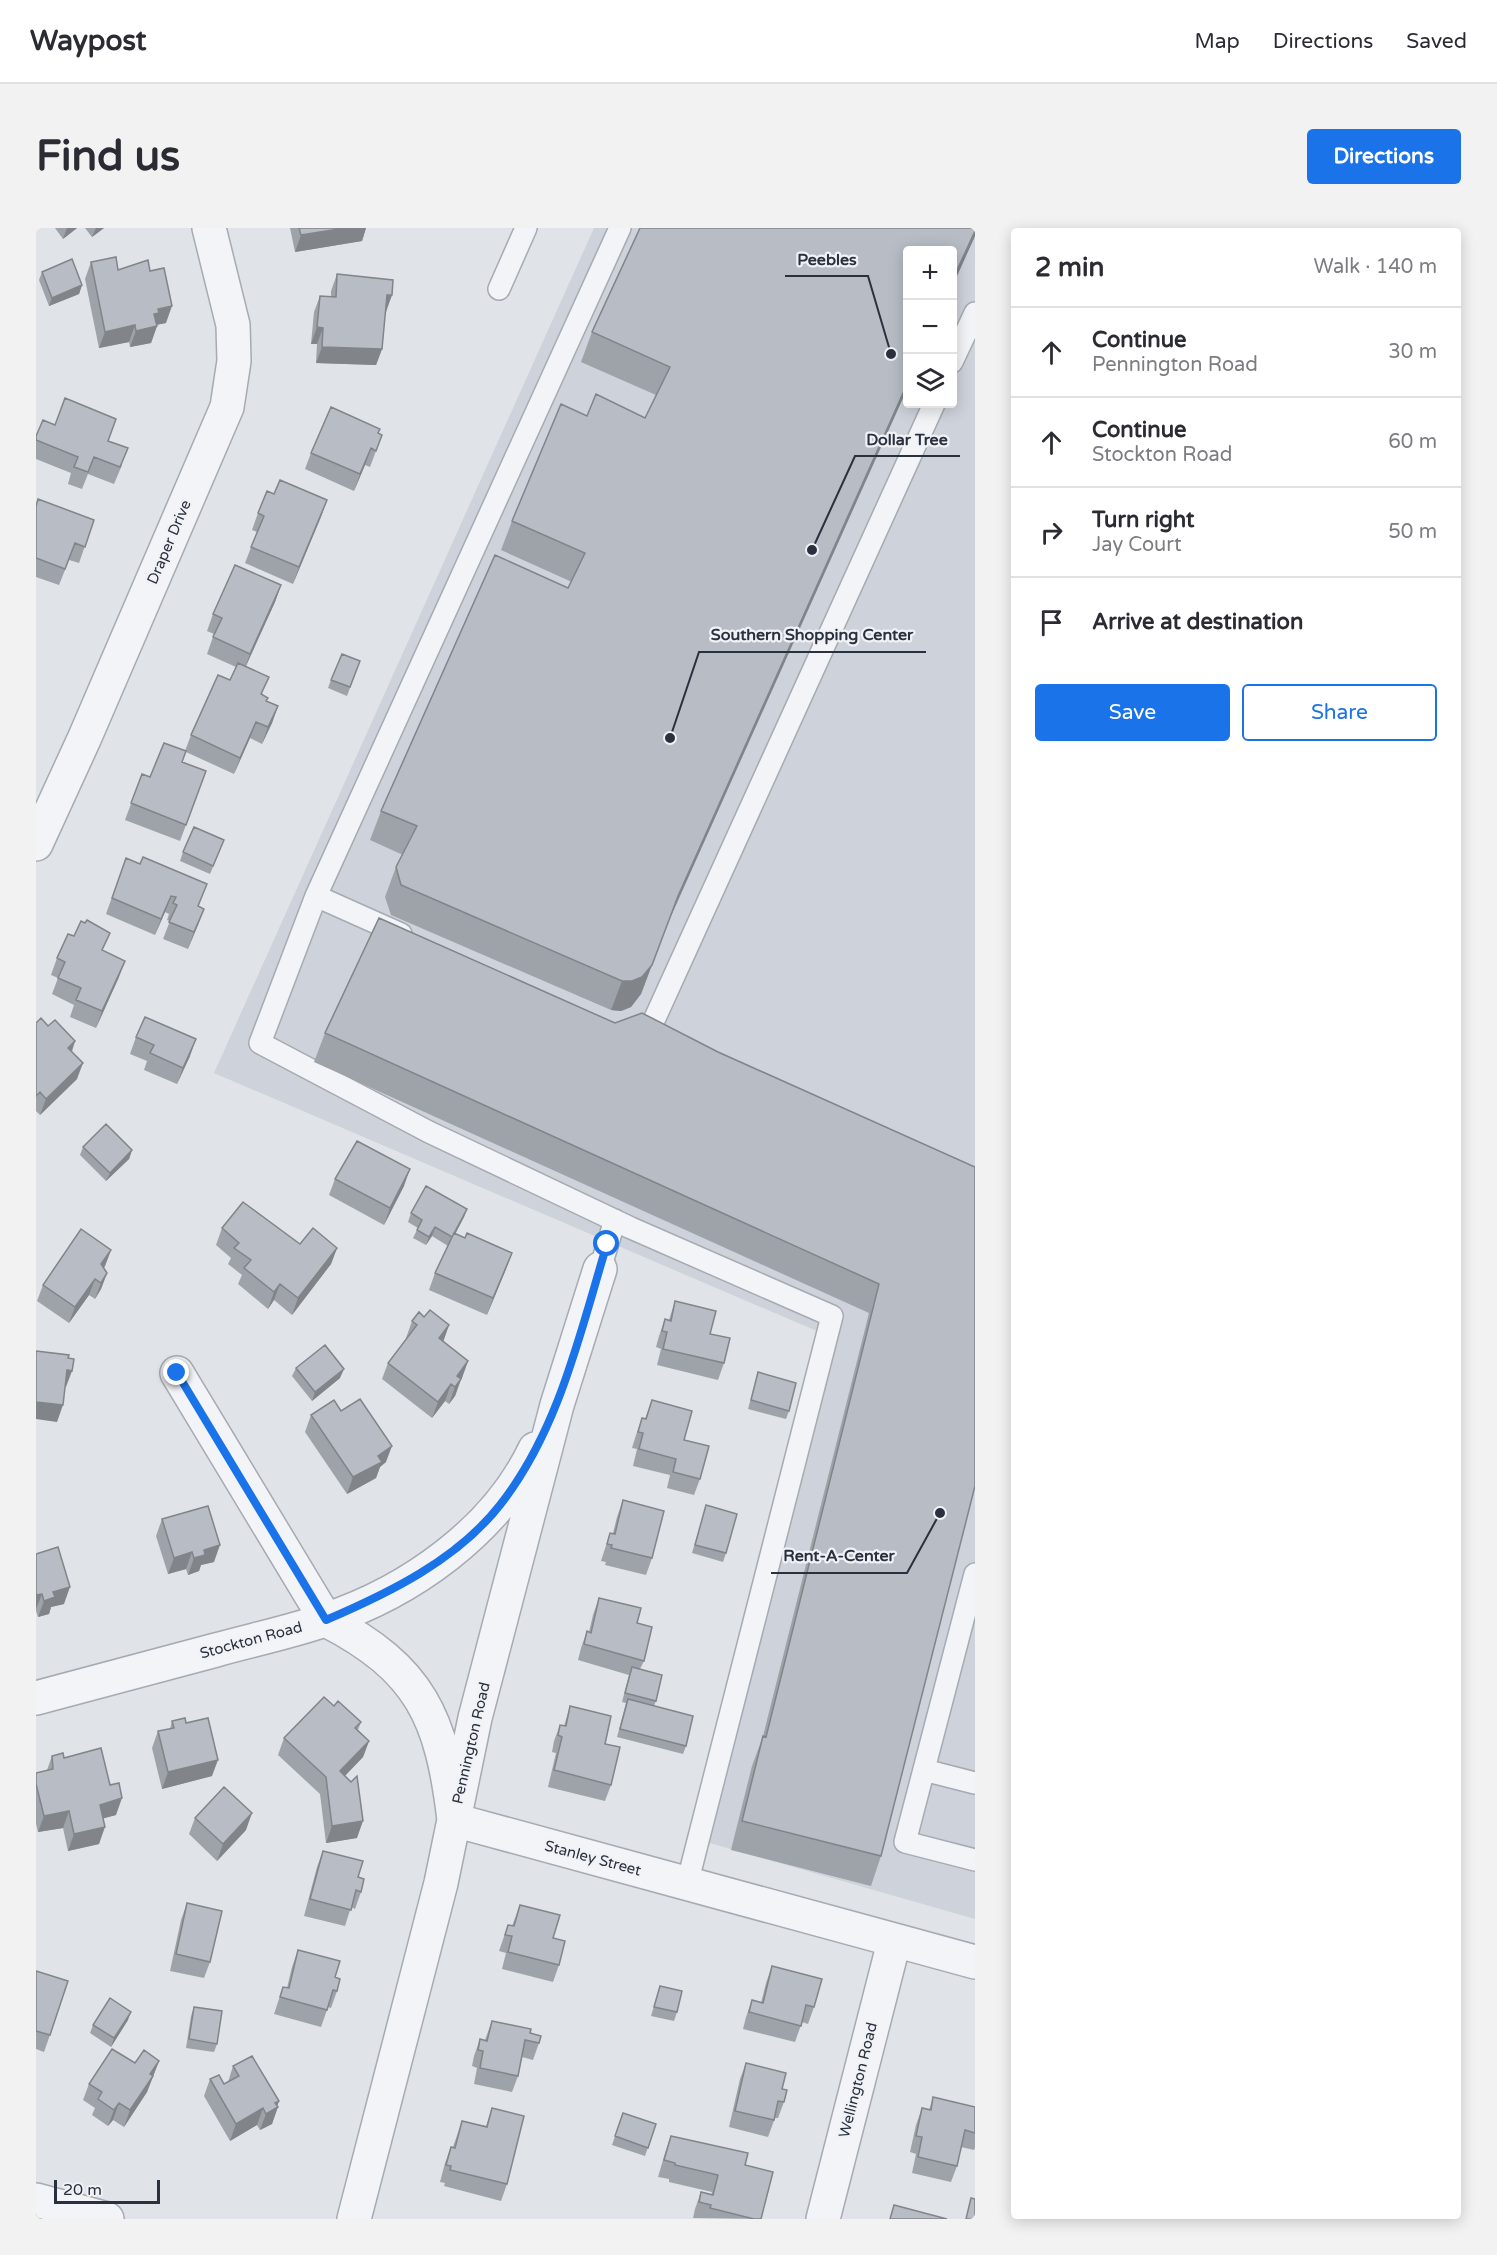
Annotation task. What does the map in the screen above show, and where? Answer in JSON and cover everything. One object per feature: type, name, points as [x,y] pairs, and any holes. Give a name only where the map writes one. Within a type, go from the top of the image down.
[{"type":"street","name":"Draper Drive","points":[[36,843],[85,737],[227,407],[234,361],[233,325],[209,228]]},
{"type":"street","name":"Pennington Road","points":[[354,2219],[430,1927],[475,1718],[557,1405],[600,1269]]},
{"type":"street","points":[[177,1373],[326,1620],[356,1635],[383,1654],[411,1685],[429,1712],[443,1747],[454,1820]]},
{"type":"street","name":"Stockton Road","points":[[36,1698],[326,1620],[378,1598],[429,1568],[475,1531],[500,1506],[532,1457],[557,1405]]},
{"type":"street","name":"Stanley Street","points":[[454,1820],[894,1942],[975,1962]]},
{"type":"street","name":"Wellington Road","points":[[823,2219],[894,1942]]},
{"type":"street","points":[[36,2200],[107,2219]]},
{"type":"lane","points":[[499,289],[526,228]]},
{"type":"lane","points":[[620,228],[316,896],[260,1043],[429,1132],[615,1220],[832,1316],[687,1884]]},
{"type":"lane","points":[[956,354],[975,313]]},
{"type":"lane","points":[[650,1029],[932,408]]},
{"type":"lane","points":[[316,896],[423,944]]},
{"type":"lane","points":[[628,1028],[650,1029],[672,1039]]},
{"type":"lane","points":[[600,1269],[615,1220]]},
{"type":"lane","points":[[975,1574],[905,1842],[975,1860]]},
{"type":"lane","points":[[924,1770],[975,1782]]},
{"type":"shaded area","points":[[594,228],[975,228],[975,1919],[689,1837],[819,1332],[214,1073]]},
{"type":"building","points":[[299,228],[345,228],[301,235]]},
{"type":"building","points":[[640,228],[975,228],[957,270],[957,246],[903,246],[903,393],[678,896],[652,965],[642,977],[632,981],[622,981],[401,885],[396,867],[417,826],[381,811],[495,555],[568,588],[585,553],[512,521],[561,404],[587,416],[596,394],[645,418],[670,367],[592,332]]},
{"type":"building","points":[[116,257],[118,270],[148,260],[150,271],[164,268],[172,306],[158,309],[159,313],[154,314],[157,326],[136,331],[135,325],[105,332],[91,262]]},
{"type":"building","points":[[72,259],[82,285],[52,298],[42,272]]},
{"type":"building","points":[[337,274],[393,280],[392,295],[387,295],[382,349],[322,347],[323,328],[317,327],[320,296],[336,297]]},
{"type":"building","points":[[65,398],[116,419],[108,441],[128,448],[120,467],[94,457],[88,472],[74,467],[78,457],[36,440],[43,420],[55,425]]},
{"type":"building","points":[[331,407],[380,429],[378,433],[382,435],[376,451],[371,448],[360,474],[311,453]]},
{"type":"building","points":[[280,480],[327,500],[299,567],[251,547],[264,516],[258,513],[267,491],[274,494]]},
{"type":"building","points":[[38,499],[94,520],[85,547],[75,543],[65,569],[36,558]]},
{"type":"building","points":[[235,565],[281,585],[250,654],[213,637],[222,618],[213,614]]},
{"type":"building","points":[[342,654],[360,661],[350,687],[331,680]]},
{"type":"building","points":[[238,663],[269,677],[261,694],[268,698],[266,701],[278,706],[268,727],[256,722],[240,758],[191,735],[218,675],[230,680]]},
{"type":"building","points":[[164,743],[186,751],[182,762],[206,771],[186,825],[131,803],[142,774],[150,777]]},
{"type":"building","points":[[194,827],[224,840],[213,866],[183,852]]},
{"type":"building","points":[[143,857],[207,884],[198,906],[204,909],[194,932],[169,922],[177,905],[173,903],[176,897],[171,896],[161,919],[112,898],[126,858],[140,864]]},
{"type":"building","points":[[379,918],[615,1023],[642,1013],[718,1052],[975,1167],[975,1486],[881,1856],[742,1821],[763,1736],[766,1737],[879,1284],[325,1033]]},
{"type":"building","points":[[87,920],[110,933],[102,950],[125,961],[102,1011],[76,1000],[81,988],[58,978],[65,962],[57,958],[68,934],[74,936],[81,921],[85,923]]},
{"type":"building","points":[[145,1017],[196,1039],[183,1068],[150,1053],[154,1045],[136,1037]]},
{"type":"building","points":[[41,1018],[48,1026],[55,1020],[75,1041],[68,1048],[83,1063],[46,1099],[40,1092],[36,1096],[36,1023]]},
{"type":"building","points":[[106,1124],[132,1150],[110,1173],[83,1147]]},
{"type":"building","points":[[357,1141],[410,1169],[390,1208],[335,1179]]},
{"type":"building","points":[[426,1186],[467,1209],[452,1237],[435,1227],[429,1237],[417,1230],[422,1220],[411,1213]]},
{"type":"building","points":[[243,1202],[300,1244],[313,1228],[337,1248],[298,1298],[280,1284],[274,1292],[244,1268],[251,1260],[234,1248],[239,1243],[222,1228]]},
{"type":"building","points":[[81,1229],[111,1250],[101,1264],[107,1273],[101,1283],[95,1279],[75,1307],[43,1285]]},
{"type":"building","points":[[454,1233],[465,1238],[467,1233],[512,1253],[493,1298],[435,1273]]},
{"type":"building","points":[[675,1301],[716,1311],[710,1334],[730,1338],[724,1363],[663,1349],[667,1332],[662,1331],[665,1319],[671,1321]]},
{"type":"building","points":[[430,1310],[449,1325],[439,1338],[468,1361],[457,1376],[461,1379],[455,1387],[451,1384],[438,1402],[388,1363],[417,1325],[412,1321],[419,1312],[424,1317]]},
{"type":"building","points":[[325,1345],[344,1369],[315,1392],[296,1368]]},
{"type":"building","points":[[36,1351],[69,1355],[68,1358],[74,1359],[72,1371],[67,1370],[63,1405],[36,1402]]},
{"type":"building","points":[[758,1372],[796,1383],[789,1411],[751,1400]]},
{"type":"building","points":[[360,1399],[392,1446],[378,1456],[382,1462],[353,1477],[311,1415],[334,1400],[341,1411]]},
{"type":"building","points":[[652,1400],[692,1411],[684,1440],[709,1446],[700,1479],[673,1472],[676,1459],[639,1449],[643,1433],[638,1432],[642,1418],[646,1419]]},
{"type":"building","points":[[623,1500],[664,1511],[652,1558],[611,1548],[612,1545],[607,1544],[610,1533],[615,1534]]},
{"type":"building","points":[[706,1505],[737,1514],[726,1553],[695,1545]]},
{"type":"building","points":[[208,1506],[220,1545],[204,1550],[205,1555],[194,1558],[192,1552],[174,1558],[162,1519]]},
{"type":"building","points":[[58,1547],[70,1587],[53,1592],[55,1597],[44,1601],[42,1594],[36,1595],[36,1554]]},
{"type":"building","points":[[599,1598],[641,1608],[637,1623],[652,1627],[644,1661],[584,1644],[587,1631],[591,1633]]},
{"type":"building","points":[[632,1667],[662,1675],[656,1701],[625,1693]]},
{"type":"building","points":[[324,1697],[334,1706],[338,1701],[361,1722],[355,1728],[369,1741],[340,1771],[351,1782],[357,1776],[363,1821],[332,1826],[326,1777],[284,1738]]},
{"type":"building","points":[[628,1699],[693,1716],[686,1746],[620,1729]]},
{"type":"building","points":[[570,1706],[611,1716],[605,1744],[620,1747],[611,1785],[554,1770],[562,1737],[558,1735],[560,1725],[566,1726]]},
{"type":"building","points":[[185,1718],[186,1723],[208,1718],[218,1760],[168,1772],[158,1731],[174,1728],[172,1721]]},
{"type":"building","points":[[101,1748],[110,1785],[119,1783],[122,1798],[100,1805],[105,1827],[74,1834],[69,1811],[44,1816],[36,1784],[36,1773],[53,1769],[52,1756],[63,1753],[64,1758]]},
{"type":"building","points":[[224,1787],[252,1813],[223,1844],[195,1818]]},
{"type":"building","points":[[323,1851],[363,1861],[358,1877],[364,1879],[361,1892],[356,1890],[351,1910],[310,1899]]},
{"type":"building","points":[[187,1903],[222,1911],[210,1962],[176,1954]]},
{"type":"building","points":[[520,1905],[560,1915],[553,1938],[565,1941],[559,1965],[508,1952],[512,1936],[505,1935],[508,1925],[514,1926]]},
{"type":"building","points":[[298,1950],[340,1961],[335,1977],[340,1979],[337,1991],[333,1990],[327,2010],[280,1997],[283,1987],[289,1988]]},
{"type":"building","points":[[772,1966],[822,1979],[814,2007],[806,2005],[801,2026],[749,2012],[752,2000],[763,2003]]},
{"type":"building","points":[[36,1971],[68,1981],[50,2035],[36,2031]]},
{"type":"building","points":[[660,1986],[682,1991],[677,2012],[654,2007]]},
{"type":"building","points":[[110,1998],[131,2012],[114,2038],[93,2025]]},
{"type":"building","points":[[194,2007],[222,2011],[217,2044],[189,2039]]},
{"type":"building","points":[[492,2021],[531,2029],[530,2033],[541,2036],[539,2043],[525,2040],[518,2076],[480,2068],[483,2051],[478,2050],[480,2039],[487,2041]]},
{"type":"building","points":[[112,2049],[135,2063],[144,2050],[159,2061],[150,2074],[153,2076],[130,2110],[119,2103],[114,2110],[98,2099],[102,2092],[89,2084]]},
{"type":"building","points":[[252,2056],[279,2101],[275,2103],[278,2107],[266,2114],[263,2108],[236,2124],[210,2079],[219,2075],[224,2084],[239,2076],[233,2066]]},
{"type":"building","points":[[746,2063],[786,2073],[782,2089],[787,2090],[784,2102],[778,2101],[774,2120],[735,2111]]},
{"type":"building","points":[[933,2097],[975,2107],[975,2133],[965,2130],[957,2166],[918,2157],[922,2137],[916,2136],[922,2108],[931,2110]]},
{"type":"building","points":[[492,2108],[524,2116],[507,2184],[450,2170],[451,2166],[446,2165],[451,2147],[455,2148],[462,2121],[487,2127]]},
{"type":"building","points":[[623,2113],[656,2124],[648,2148],[615,2136]]},
{"type":"building","points":[[671,2136],[748,2153],[745,2165],[773,2172],[761,2219],[710,2208],[711,2205],[699,2202],[701,2192],[713,2195],[718,2175],[675,2165],[675,2163],[664,2160]]},
{"type":"building","points":[[971,2198],[975,2199],[975,2219],[966,2219]]},
{"type":"building","points":[[894,2205],[947,2219],[890,2219]]},
{"type":"place","name":"Peebles","points":[[891,354]]},
{"type":"place","name":"Dollar Tree","points":[[812,550]]},
{"type":"place","name":"Southern Shopping Center","points":[[670,738]]},
{"type":"place","name":"Rent-A-Center","points":[[940,1513]]},
{"type":"route","points":[[177,1373],[326,1620],[378,1598],[429,1568],[475,1531],[500,1506],[532,1457],[557,1405],[607,1244]]}]
